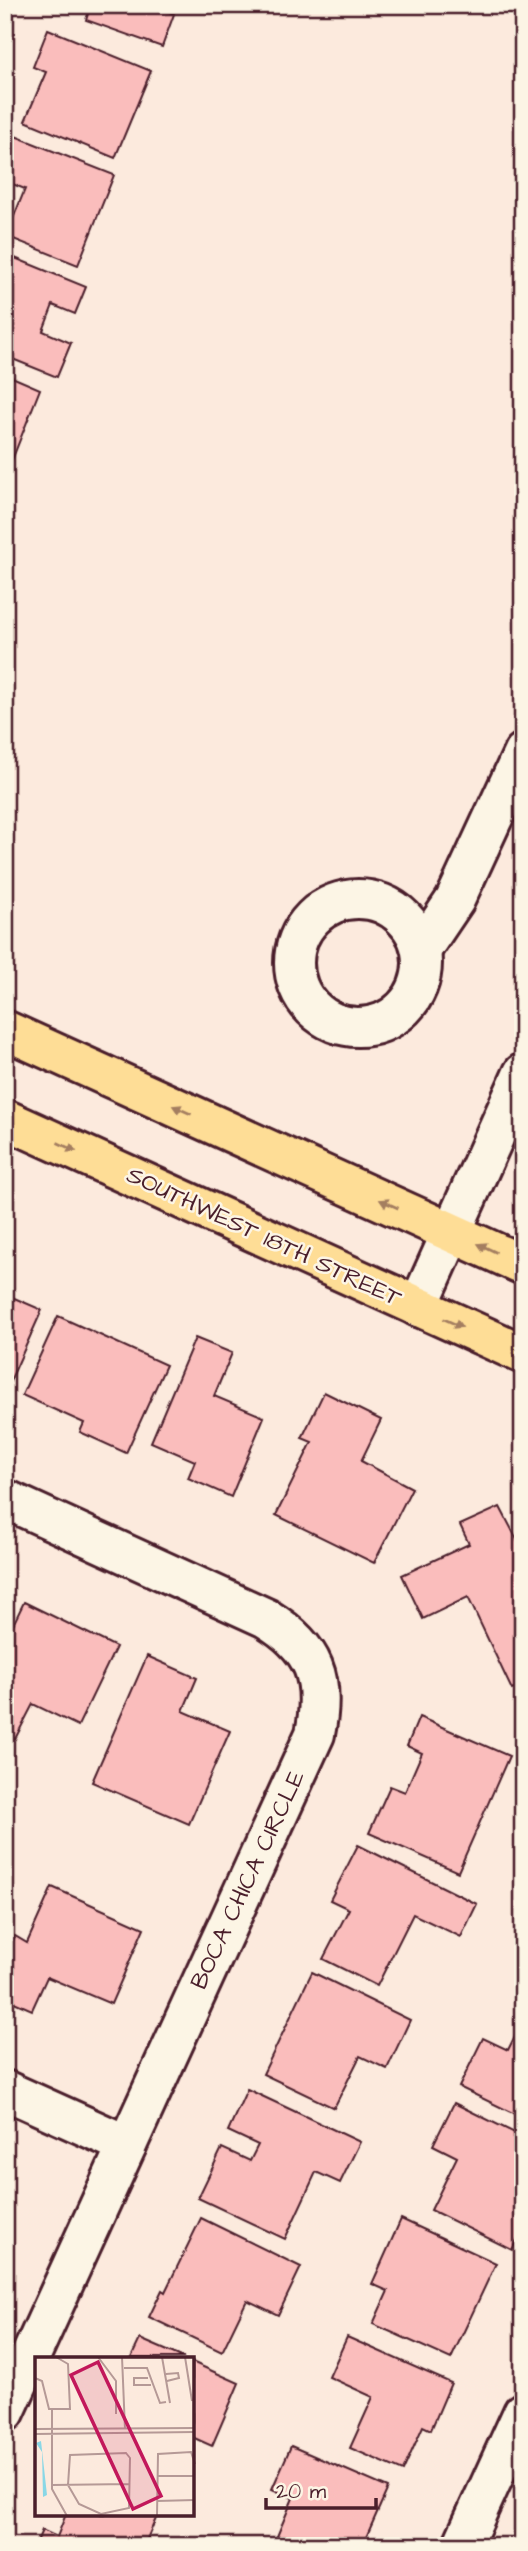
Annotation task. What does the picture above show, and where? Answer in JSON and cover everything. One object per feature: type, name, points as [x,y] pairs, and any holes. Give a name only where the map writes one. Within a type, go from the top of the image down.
[{"type":"main road","points":[[5,1030],[523,1265]]},
{"type":"main road","name":"SOUTHWEST 18TH STREET","points":[[5,1119],[523,1354]]},
{"type":"street","points":[[422,949],[455,900],[523,754]]},
{"type":"street","points":[[418,1307],[523,1073]]},
{"type":"street","name":"BOCA CHICA CIRCLE","points":[[5,1499],[266,1618],[288,1631],[306,1653],[318,1678],[320,1706],[315,1734],[5,2412]]},
{"type":"street","points":[[5,2090],[127,2146]]},
{"type":"street","points":[[462,2546],[523,2412]]},
{"type":"building","points":[[91,5],[151,5],[174,14],[162,47],[86,20]]},
{"type":"building","points":[[48,29],[151,71],[115,158],[25,121],[46,72],[33,67]]},
{"type":"building","points":[[10,134],[114,175],[78,265],[6,236],[25,189],[5,181],[5,144]]},
{"type":"building","points":[[5,254],[86,287],[75,314],[53,305],[43,331],[71,343],[57,377],[5,356]]},
{"type":"building","points":[[5,374],[40,389],[6,475],[5,475]]},
{"type":"building","points":[[5,1294],[42,1310],[7,1388],[5,1388]]},
{"type":"building","points":[[58,1316],[166,1365],[126,1453],[80,1432],[84,1423],[22,1395]]},
{"type":"building","points":[[195,1338],[232,1353],[214,1396],[264,1417],[231,1497],[188,1478],[195,1461],[151,1442]]},
{"type":"building","points":[[324,1392],[381,1420],[361,1461],[412,1488],[374,1563],[276,1515],[312,1442],[302,1438]]},
{"type":"building","points":[[500,1507],[523,1551],[523,1685],[512,1690],[468,1597],[423,1619],[402,1575],[469,1544],[460,1525]]},
{"type":"building","points":[[24,1602],[116,1647],[78,1726],[33,1704],[15,1739],[5,1734],[5,1641]]},
{"type":"building","points":[[147,1656],[197,1678],[183,1711],[230,1731],[189,1824],[92,1782]]},
{"type":"building","points":[[419,1717],[509,1756],[458,1872],[369,1833],[390,1786],[405,1792],[422,1753],[407,1746]]},
{"type":"building","points":[[358,1845],[477,1904],[461,1937],[413,1914],[377,1986],[323,1959],[349,1909],[330,1900]]},
{"type":"building","points":[[52,1887],[144,1928],[111,2004],[47,1977],[32,2010],[5,1998],[5,1957],[15,1936],[27,1943]]},
{"type":"building","points":[[312,1972],[410,2020],[387,2069],[360,2056],[334,2108],[263,2074]]},
{"type":"building","points":[[523,2020],[523,2118],[459,2087],[483,2038],[508,2050]]},
{"type":"building","points":[[247,2089],[360,2142],[340,2183],[316,2172],[285,2239],[198,2198],[222,2148],[250,2161],[258,2145],[228,2131]]},
{"type":"building","points":[[454,2103],[523,2137],[523,2228],[512,2250],[431,2210],[457,2157],[433,2145]]},
{"type":"building","points":[[201,2218],[301,2267],[278,2315],[247,2300],[222,2352],[149,2317],[162,2290],[165,2292]]},
{"type":"building","points":[[401,2219],[496,2263],[451,2359],[373,2324],[388,2291],[372,2284]]},
{"type":"building","points":[[347,2337],[451,2383],[431,2430],[423,2426],[403,2471],[350,2448],[373,2397],[329,2377]]},
{"type":"building","points":[[140,2339],[182,2357],[131,2357]]},
{"type":"building","points":[[194,2363],[239,2383],[212,2446],[194,2438]]},
{"type":"building","points":[[291,2446],[388,2488],[364,2542],[370,2546],[273,2546],[293,2498],[272,2489]]},
{"type":"building","points":[[65,2516],[157,2516],[144,2546],[35,2546],[42,2530],[57,2537]]}]
